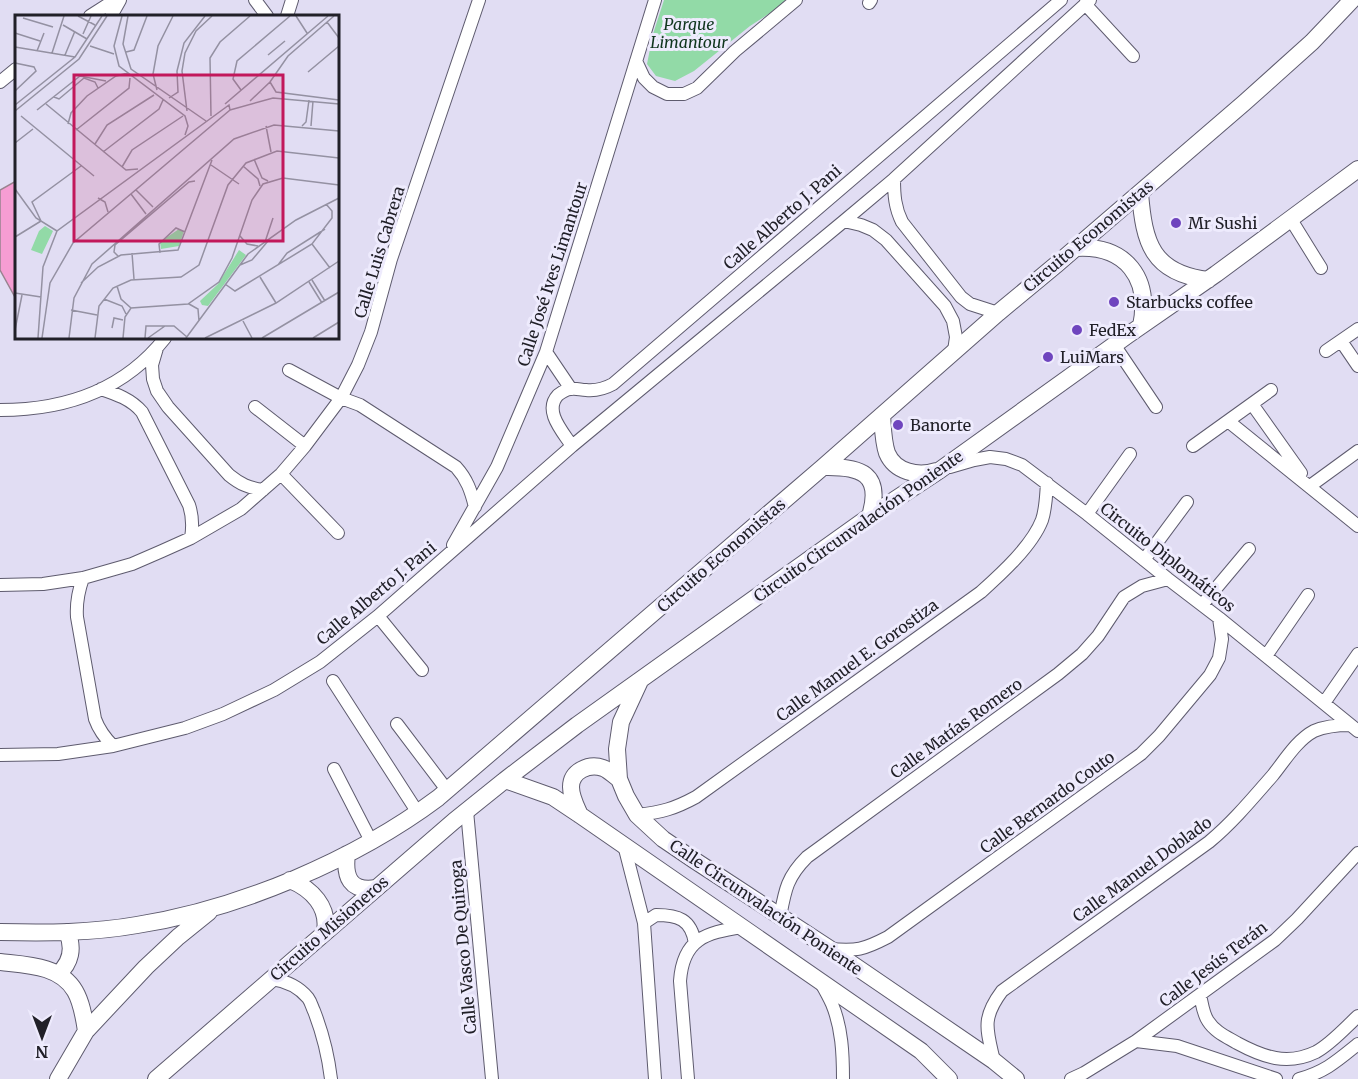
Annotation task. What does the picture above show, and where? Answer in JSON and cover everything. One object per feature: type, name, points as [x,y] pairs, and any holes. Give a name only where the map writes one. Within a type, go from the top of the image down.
[{"type":"main road","name":"Circuito Economistas","points":[[0,932],[67,932],[138,925],[214,908],[290,880],[347,854],[418,813],[1140,193],[1312,42],[1352,0]]},
{"type":"main road","name":"Circuito Circunvalación Poniente","points":[[505,780],[577,724],[1115,346],[1358,170]]},
{"type":"main road","points":[[1140,193],[1142,220],[1150,247],[1156,257],[1182,274],[1208,280]]},
{"type":"main road","points":[[1076,248],[1088,247],[1112,253],[1131,268],[1143,295],[1144,313],[1141,326]]},
{"type":"main road","points":[[882,415],[885,447],[896,465],[916,474],[940,470]]},
{"type":"main road","points":[[823,467],[851,468],[870,478],[874,503],[870,516]]},
{"type":"main road","name":"Calle Circunvalación Poniente","points":[[640,680],[621,722],[616,749],[619,779],[638,815],[663,839],[830,949],[994,1061],[1016,1079]]},
{"type":"main road","points":[[580,815],[571,787],[573,777],[581,769],[593,766],[604,768],[619,779]]},
{"type":"main road","name":"Calle Circunvalación Poniente","points":[[505,780],[553,798],[580,815],[921,1051],[949,1079]]},
{"type":"main road","name":"Circuito Misioneros","points":[[156,1079],[325,931],[505,780]]},
{"type":"main road","points":[[347,854],[346,871],[350,881],[363,889],[376,888]]},
{"type":"main road","points":[[290,880],[306,888],[317,899],[324,913],[325,931]]},
{"type":"main road","points":[[58,1079],[86,1031],[146,967],[214,908]]},
{"type":"main road","points":[[58,974],[67,964],[71,952],[67,932]]},
{"type":"main road","points":[[0,962],[49,969],[68,981],[82,1009],[86,1031]]},
{"type":"street","points":[[93,14],[102,0]]},
{"type":"street","points":[[93,14],[115,0]]},
{"type":"street","points":[[112,15],[120,0]]},
{"type":"street","points":[[255,0],[266,15]]},
{"type":"street","points":[[286,15],[292,0]]},
{"type":"street","name":"Calle Luis Cabrera","points":[[0,585],[43,584],[83,578],[132,564],[191,538],[240,509],[281,474],[305,446],[341,398],[358,365],[371,332],[391,259],[479,0]]},
{"type":"street","name":"Calle José Ives Limantour","points":[[448,553],[497,467],[546,352],[655,0]]},
{"type":"street","points":[[636,61],[644,78],[653,87],[668,94],[684,94],[697,88],[735,51],[796,0]]},
{"type":"street","name":"Calle Alberto J. Pani","points":[[571,389],[595,391],[614,384],[1061,0]]},
{"type":"street","points":[[1088,2],[1133,56]]},
{"type":"street","name":"Calle Alberto J. Pani","points":[[0,755],[58,754],[113,746],[185,728],[223,714],[274,690],[320,662],[378,616],[572,446],[844,222],[1088,2]]},
{"type":"street","points":[[0,82],[15,70]]},
{"type":"street","points":[[894,179],[896,210],[909,232],[961,297],[970,304],[998,313]]},
{"type":"street","points":[[1290,218],[1321,268]]},
{"type":"street","points":[[844,222],[873,230],[886,240],[945,306],[953,321],[956,337],[954,351]]},
{"type":"street","points":[[1326,351],[1358,329]]},
{"type":"street","points":[[1341,341],[1358,366]]},
{"type":"street","points":[[0,410],[40,408],[73,400],[101,389],[135,369],[161,343]]},
{"type":"street","points":[[161,343],[152,365],[156,391],[229,475],[239,484],[251,489],[263,490]]},
{"type":"street","points":[[1115,346],[1156,406]]},
{"type":"street","points":[[546,352],[571,389],[561,392],[555,398],[553,413],[572,446]]},
{"type":"street","points":[[289,370],[341,398],[360,405],[456,467],[466,478],[476,507]]},
{"type":"street","points":[[101,389],[127,399],[142,412],[189,505],[193,526],[191,538]]},
{"type":"street","points":[[1193,447],[1271,390]]},
{"type":"street","points":[[1252,404],[1310,486]]},
{"type":"street","points":[[255,407],[305,446]]},
{"type":"street","points":[[1228,421],[1358,526]]},
{"type":"street","points":[[1310,486],[1358,451]]},
{"type":"street","points":[[1087,514],[1130,454]]},
{"type":"street","name":"Circuito Diplomáticos","points":[[940,470],[990,457],[1006,459],[1022,465],[1219,618],[1354,728]]},
{"type":"street","points":[[281,474],[338,533]]},
{"type":"street","name":"Calle Manuel E. Gorostiza","points":[[638,815],[661,812],[696,796],[981,592],[1001,574],[1030,541],[1041,522],[1046,502],[1047,483]]},
{"type":"street","points":[[1144,560],[1187,502]]},
{"type":"street","points":[[1202,605],[1249,549]]},
{"type":"street","points":[[83,578],[76,602],[77,617],[95,719],[98,728],[113,746]]},
{"type":"street","name":"Calle Matías Romero","points":[[780,917],[788,882],[807,857],[1058,674],[1082,654],[1098,636],[1124,597],[1142,585],[1168,579]]},
{"type":"street","points":[[1266,656],[1308,595]]},
{"type":"street","points":[[378,616],[422,670]]},
{"type":"street","name":"Calle Bernardo Couto","points":[[830,949],[852,951],[870,947],[888,937],[1141,754],[1210,675],[1219,658],[1222,639],[1219,618]]},
{"type":"street","points":[[1324,703],[1358,654]]},
{"type":"street","points":[[333,681],[418,813]]},
{"type":"street","points":[[397,724],[447,790]]},
{"type":"street","name":"Calle Manuel Doblado","points":[[994,1061],[987,1017],[992,1004],[1002,991],[1226,828],[1312,732],[1326,726],[1354,728]]},
{"type":"street","points":[[334,769],[371,841]]},
{"type":"street","name":"Calle Vasco De Quiroga","points":[[467,811],[492,1079]]},
{"type":"street","points":[[624,845],[644,923],[655,1079]]},
{"type":"street","name":"Calle Jesús Terán","points":[[1071,1079],[1137,1041],[1275,939],[1297,919],[1358,853]]},
{"type":"street","points":[[644,923],[656,915],[678,917],[686,922],[693,931],[694,943]]},
{"type":"street","points":[[688,1079],[680,981],[681,967],[694,943],[706,935],[720,930],[742,927]]},
{"type":"street","points":[[272,979],[284,981],[309,999],[328,1055],[331,1079]]},
{"type":"street","points":[[819,979],[832,1004],[840,1028],[843,1079]]},
{"type":"street","points":[[1200,995],[1208,1021],[1220,1034],[1256,1053],[1274,1059],[1296,1059],[1317,1051],[1358,1016]]},
{"type":"street","points":[[1137,1041],[1177,1046],[1276,1079]]},
{"type":"street","points":[[1299,1079],[1324,1070],[1358,1044]]},
{"type":"green space","name":"Parque Limantour","points":[[664,0],[790,0],[750,26],[694,71],[675,81],[656,76],[647,64],[653,34]]},
{"type":"building","points":[[15,182],[15,297],[0,270],[0,190]]},
{"type":"place","name":"Mr Sushi","points":[[1176,223]]},
{"type":"place","name":"Starbucks coffee","points":[[1114,302]]},
{"type":"place","name":"FedEx","points":[[1077,330]]},
{"type":"place","name":"LuiMars","points":[[1048,357]]},
{"type":"place","name":"Banorte","points":[[898,425]]}]
